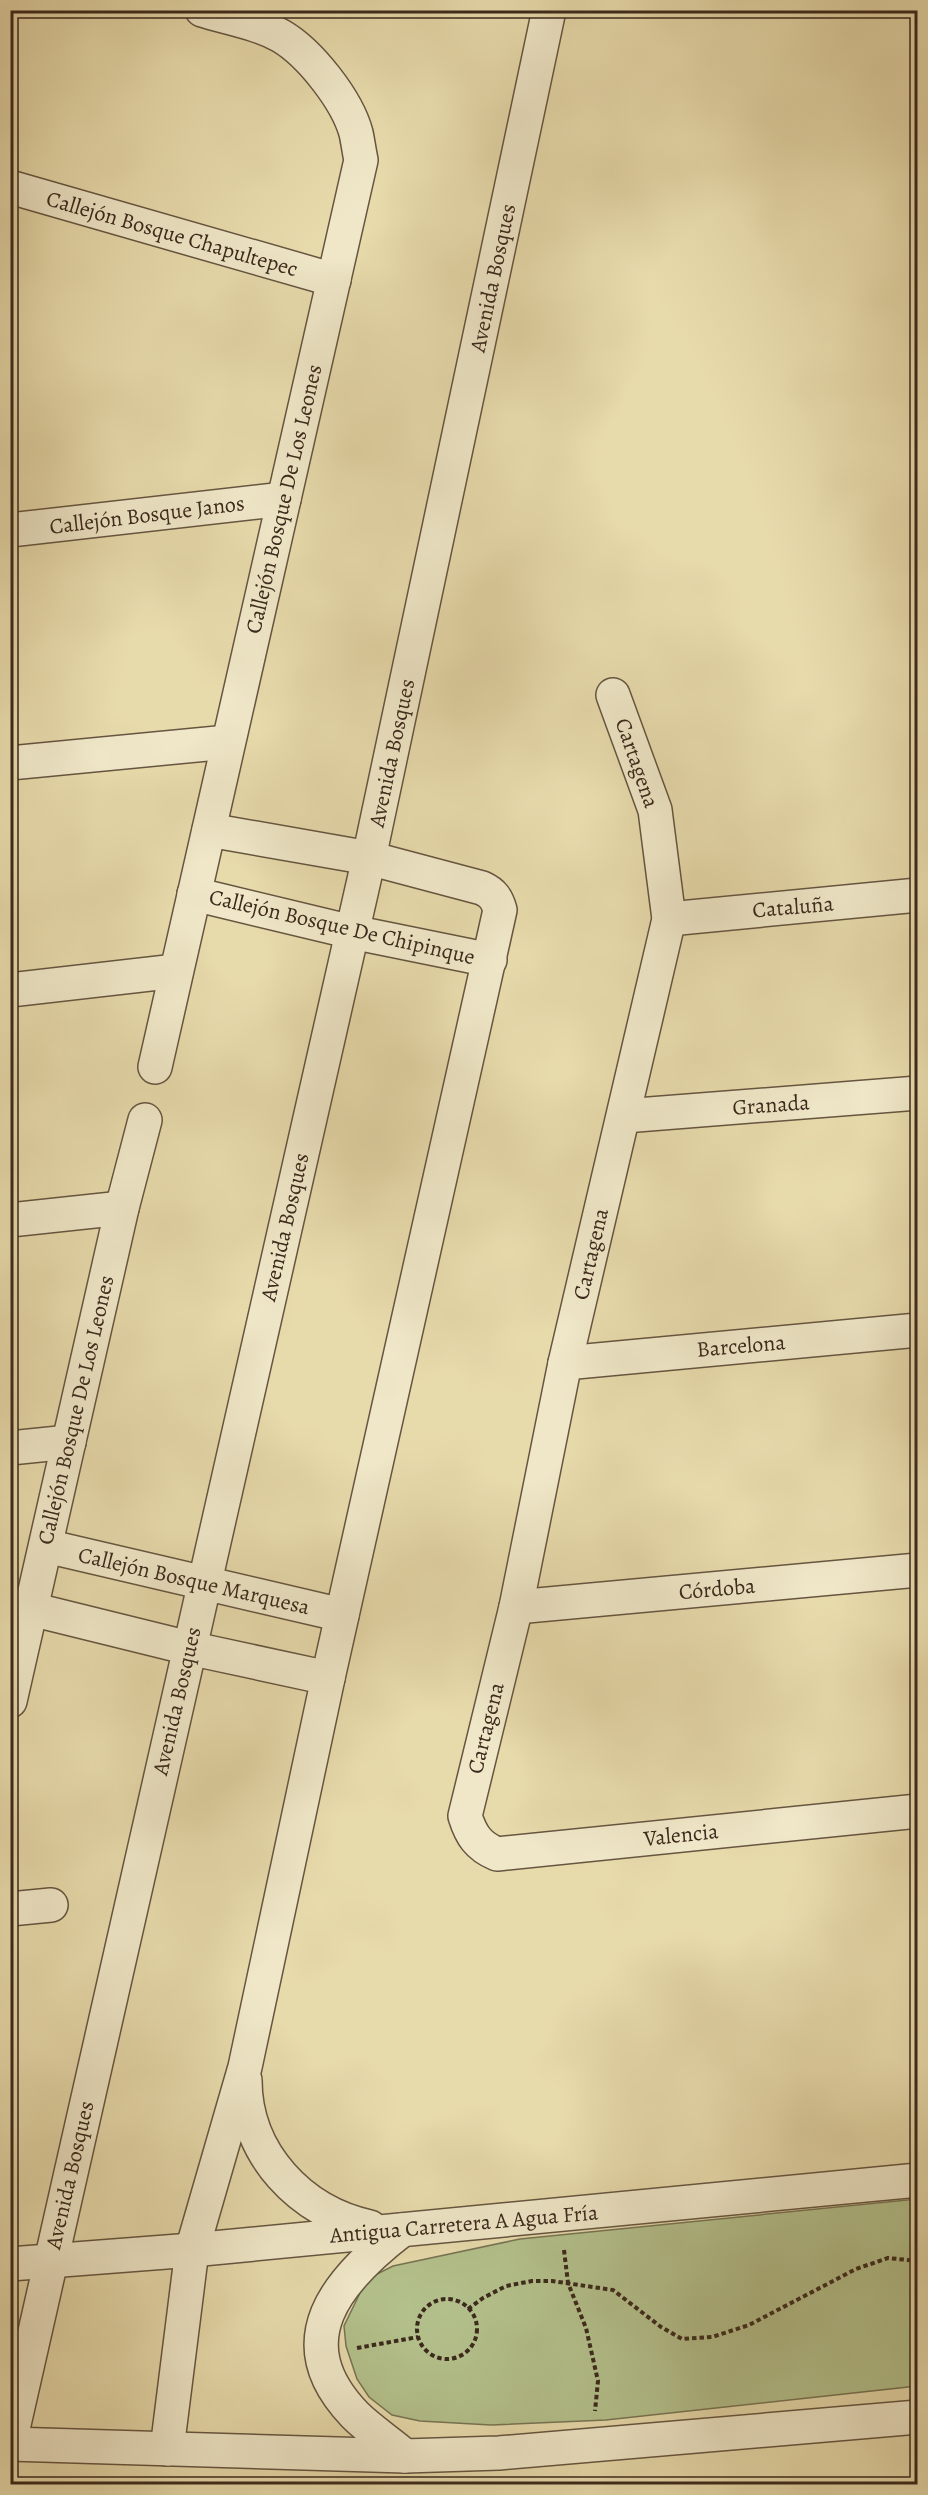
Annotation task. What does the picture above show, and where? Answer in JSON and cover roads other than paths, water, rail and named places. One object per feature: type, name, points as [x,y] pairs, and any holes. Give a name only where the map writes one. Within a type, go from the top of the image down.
[{"type":"street","name":"Callejón Bosque De Los Leones","points":[[155,1067],[361,160],[355,131],[348,113],[314,64],[281,36],[267,29],[202,10]]},
{"type":"street","name":"Avenida Bosques","points":[[10,2443],[369,858],[549,10]]},
{"type":"street","name":"Callejón Bosque Chapultepec","points":[[10,187],[334,280]]},
{"type":"street","name":"Callejón Bosque Janos","points":[[10,530],[284,499]]},
{"type":"street","name":"Cartagena","points":[[465,1816],[516,1607],[565,1363],[669,919],[655,810],[613,695]]},
{"type":"street","points":[[10,763],[228,742]]},
{"type":"street","points":[[167,2449],[192,2250],[244,2067],[328,1678],[500,910],[498,901],[492,893],[482,888],[369,858],[208,830]]},
{"type":"street","name":"Callejón Bosque De Chipinque","points":[[194,894],[352,932],[490,960]]},
{"type":"street","name":"Cataluña","points":[[669,919],[918,896]]},
{"type":"street","points":[[10,990],[176,971]]},
{"type":"street","name":"Granada","points":[[624,1116],[918,1093]]},
{"type":"street","name":"Callejón Bosque De Los Leones","points":[[12,1685],[46,1546],[122,1208],[145,1120]]},
{"type":"street","points":[[10,1220],[122,1208]]},
{"type":"street","name":"Barcelona","points":[[565,1363],[918,1330]]},
{"type":"street","points":[[10,1448],[69,1442]]},
{"type":"street","name":"Callejón Bosque Marquesa","points":[[46,1546],[342,1615]]},
{"type":"street","name":"Córdoba","points":[[516,1607],[918,1570]]},
{"type":"street","points":[[31,1609],[189,1648],[328,1678]]},
{"type":"street","name":"Valencia","points":[[465,1816],[476,1840],[484,1848],[497,1854],[918,1811]]},
{"type":"street","points":[[10,1909],[51,1905]]},
{"type":"street","points":[[244,2067],[249,2117],[258,2140],[286,2182],[305,2199],[327,2213],[351,2223],[402,2230]]},
{"type":"street","name":"Antigua Carretera A Agua Fría","points":[[10,2264],[192,2250],[918,2180]]},
{"type":"street","points":[[402,2230],[368,2257],[341,2289],[323,2322],[320,2346],[332,2384],[344,2400],[356,2415],[405,2456]]},
{"type":"street","points":[[10,2443],[405,2456],[499,2453],[918,2417]]}]
